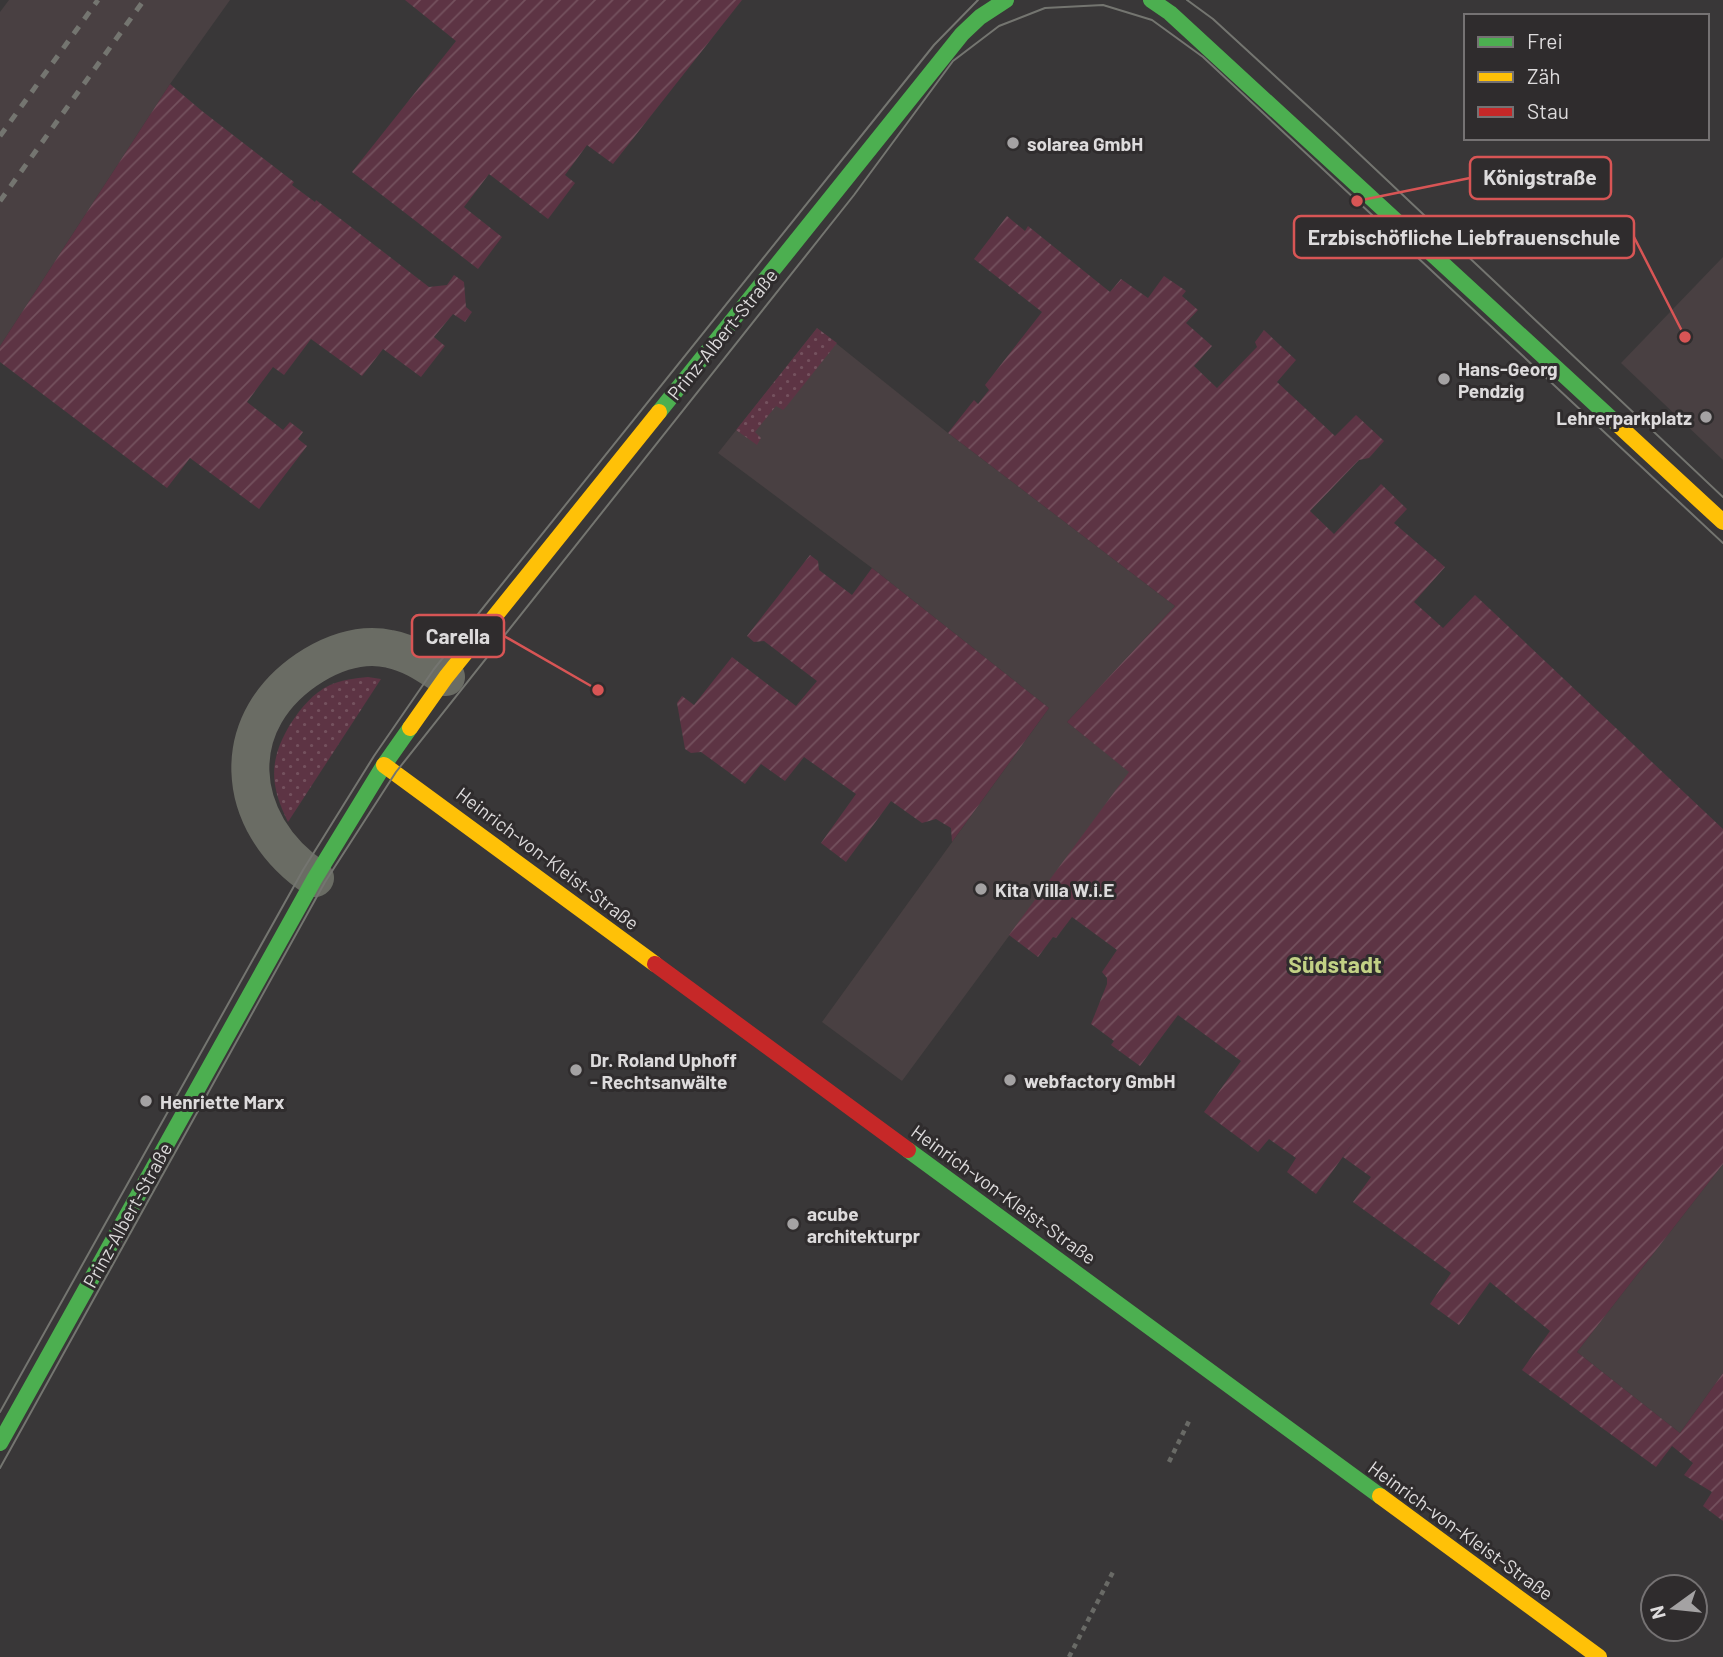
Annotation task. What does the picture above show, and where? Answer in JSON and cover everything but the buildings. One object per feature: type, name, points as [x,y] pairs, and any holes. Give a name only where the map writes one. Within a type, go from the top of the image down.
[{"type":"street","name":"Prinz-Albert-Straße","points":[[0,1443],[316,878],[384,765],[446,677],[962,34],[980,17],[1006,0]]},
{"type":"street","points":[[1151,0],[1170,13],[1310,139],[1723,522]]},
{"type":"street","points":[[316,878],[303,870],[284,850],[264,823],[253,799],[249,772],[251,748],[262,717],[279,694],[303,672],[332,654],[365,647],[388,648],[410,655],[446,677]]},
{"type":"street","name":"Heinrich-von-Kleist-Straße","points":[[384,765],[1599,1657]]},
{"type":"path","points":[[1069,1657],[1113,1572]]},
{"type":"shaded area","points":[[9,0],[230,0],[170,84],[0,346],[0,12]]},
{"type":"shaded area","points":[[405,0],[742,0],[613,164],[587,145],[565,175],[575,183],[548,219],[489,174],[464,207],[502,237],[478,269],[352,172],[456,41]]},
{"type":"shaded area","points":[[170,84],[294,182],[292,185],[315,202],[316,200],[429,287],[447,285],[454,275],[464,282],[466,307],[472,312],[465,322],[453,314],[434,337],[445,346],[421,377],[383,349],[362,376],[311,339],[284,375],[273,367],[247,402],[283,430],[290,422],[303,432],[298,439],[307,446],[259,509],[190,458],[167,488],[0,362],[0,346]]},
{"type":"shaded area","points":[[1007,216],[1025,231],[1028,226],[1110,292],[1121,279],[1148,298],[1164,276],[1186,291],[1182,296],[1198,310],[1186,323],[1212,346],[1194,366],[1217,388],[1257,347],[1255,342],[1264,330],[1296,360],[1277,382],[1335,436],[1356,415],[1384,441],[1369,458],[1359,460],[1310,511],[1334,534],[1381,484],[1407,509],[1394,523],[1445,567],[1414,602],[1443,628],[1475,595],[1723,829],[1723,1164],[1577,1352],[1680,1433],[1723,1373],[1723,1521],[1703,1506],[1712,1492],[1684,1475],[1693,1463],[1672,1446],[1656,1467],[1522,1370],[1550,1331],[1490,1282],[1459,1325],[1430,1304],[1451,1273],[1353,1202],[1371,1177],[1343,1157],[1360,1133],[1316,1194],[1287,1172],[1296,1158],[1269,1139],[1258,1152],[1204,1112],[1241,1061],[1178,1015],[1140,1066],[1111,1045],[1114,1041],[1091,1024],[1107,984],[1107,978],[1102,972],[1117,950],[1072,917],[1038,957],[1009,935],[1129,772],[1067,722],[1175,606],[948,433],[974,400],[978,404],[989,390],[985,385],[1042,312],[974,259]]},
{"type":"shaded area","points":[[1723,257],[1723,460],[1621,363]]},
{"type":"shaded area","points":[[817,328],[948,433],[1175,606],[1067,722],[1130,772],[902,1081],[822,1022],[1049,708],[872,568],[718,453]]},
{"type":"shaded area","points":[[817,328],[837,343],[786,407],[783,410],[776,406],[755,432],[761,438],[757,445],[736,430]]},
{"type":"shaded area","points":[[810,555],[818,561],[819,570],[852,595],[872,568],[1049,708],[952,842],[951,828],[936,819],[922,823],[891,801],[846,862],[821,843],[856,794],[804,757],[785,781],[761,764],[745,784],[701,752],[691,753],[685,749],[677,703],[682,696],[694,705],[732,657],[796,706],[817,681],[764,641],[754,642],[747,636]]},
{"type":"shaded area","points":[[368,677],[381,679],[288,822],[277,796],[274,772],[279,748],[291,723],[318,692],[339,682]]},
{"type":"shaded area","points":[[1723,1164],[1723,1373],[1680,1433],[1577,1352]]},
{"type":"tram line","points":[[0,1412],[303,870],[374,756],[434,669],[934,45],[978,0]]},
{"type":"tram line","points":[[1187,0],[1213,19],[1336,132],[1723,497]]},
{"type":"tram line","points":[[0,1468],[325,882],[396,772],[854,195],[953,61],[999,26],[1045,8],[1103,5],[1152,20],[1203,57],[1723,543]]},
{"type":"railway","points":[[0,136],[98,0]]},
{"type":"railway","points":[[0,201],[144,0]]},
{"type":"traffic: fast","points":[[659,412],[962,34],[980,17],[1006,0]]},
{"type":"traffic: fast","points":[[1151,0],[1170,13],[1617,424]]},
{"type":"traffic: fast","points":[[0,1443],[315,878],[384,765],[410,728]]},
{"type":"traffic: fast","points":[[908,1150],[1380,1496]]},
{"type":"traffic: slow","points":[[410,728],[446,677],[659,412]]},
{"type":"traffic: slow","points":[[1617,424],[1723,522]]},
{"type":"traffic: slow","points":[[384,765],[655,964]]},
{"type":"traffic: slow","points":[[1380,1496],[1599,1657]]},
{"type":"traffic: jam","points":[[655,964],[908,1150]]},
{"type":"place","name":"solarea GmbH","points":[[1013,143]]},
{"type":"place","name":"Königstraße","points":[[1357,201]]},
{"type":"place","name":"Erzbischöfliche Liebfrauenschule","points":[[1685,337]]},
{"type":"place","name":"Hans-Georg Pendzig","points":[[1444,379]]},
{"type":"place","name":"Lehrerparkplatz","points":[[1706,417]]},
{"type":"place","name":"Carella","points":[[598,690]]},
{"type":"place","name":"Kita Villa W.i.E","points":[[981,889]]},
{"type":"place","name":"Dr. Roland Uphoff - Rechtsanwälte","points":[[576,1070]]},
{"type":"place","name":"webfactory GmbH","points":[[1010,1080]]},
{"type":"place","name":"Henriette Marx","points":[[146,1101]]},
{"type":"place","name":"acube architekturpr","points":[[793,1224]]},
{"type":"district","name":"Südstadt","points":[[1335,964]]}]
